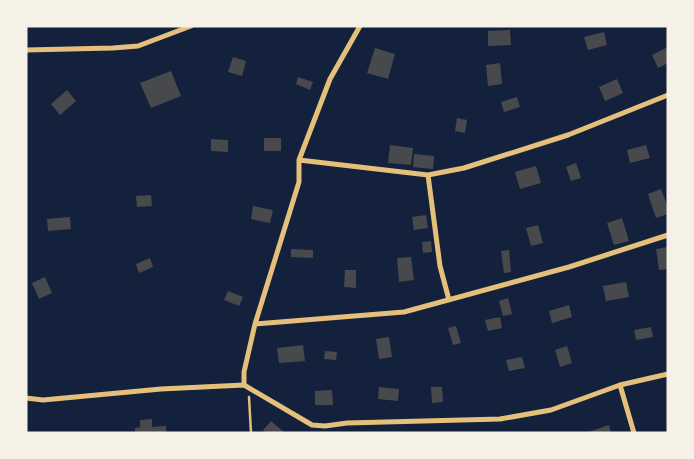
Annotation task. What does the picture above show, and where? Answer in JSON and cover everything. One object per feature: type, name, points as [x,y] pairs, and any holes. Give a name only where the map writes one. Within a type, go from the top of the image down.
[{"type":"street","points":[[26,50],[138,46],[192,26]]},
{"type":"street","points":[[246,386],[244,372],[255,324],[299,182],[299,160],[330,78],[360,26]]},
{"type":"street","points":[[299,160],[428,176],[464,168],[568,135],[668,95]]},
{"type":"street","points":[[428,176],[440,266],[449,300]]},
{"type":"street","points":[[255,324],[404,312],[570,267],[668,235]]},
{"type":"street","points":[[26,398],[43,400],[161,389],[246,386],[312,425],[325,426],[347,423],[500,419],[551,410],[620,385],[668,374]]},
{"type":"street","points":[[620,385],[634,433]]},
{"type":"path","points":[[246,386],[251,433]]},
{"type":"building","points":[[510,30],[511,45],[488,46],[488,31]]},
{"type":"building","points":[[604,32],[607,45],[588,50],[584,37]]},
{"type":"building","points":[[668,47],[668,63],[658,68],[652,55]]},
{"type":"building","points":[[375,48],[395,54],[388,79],[367,73]]},
{"type":"building","points":[[233,57],[246,61],[242,76],[228,72]]},
{"type":"building","points":[[500,63],[502,84],[488,86],[486,65]]},
{"type":"building","points":[[171,71],[181,96],[151,108],[140,83]]},
{"type":"building","points":[[298,77],[313,82],[310,90],[296,84]]},
{"type":"building","points":[[617,79],[623,93],[605,101],[599,87]]},
{"type":"building","points":[[67,90],[76,101],[60,115],[51,104]]},
{"type":"building","points":[[517,97],[520,107],[504,112],[501,102]]},
{"type":"building","points":[[457,118],[467,120],[465,133],[455,131]]},
{"type":"building","points":[[264,138],[281,138],[281,151],[264,151]]},
{"type":"building","points":[[211,139],[228,140],[228,152],[211,151]]},
{"type":"building","points":[[390,145],[413,148],[411,165],[388,163]]},
{"type":"building","points":[[646,145],[650,158],[630,163],[627,150]]},
{"type":"building","points":[[414,154],[434,156],[433,169],[413,167]]},
{"type":"building","points":[[576,163],[581,178],[571,181],[566,167]]},
{"type":"building","points":[[536,166],[541,183],[520,189],[515,172]]},
{"type":"building","points":[[661,189],[668,208],[668,214],[656,218],[648,194]]},
{"type":"building","points":[[151,195],[152,206],[137,207],[136,196]]},
{"type":"building","points":[[253,206],[273,210],[270,223],[251,219]]},
{"type":"building","points":[[426,215],[428,228],[414,230],[412,217]]},
{"type":"building","points":[[70,217],[71,229],[48,231],[47,219]]},
{"type":"building","points":[[622,218],[629,241],[614,245],[607,223]]},
{"type":"building","points":[[538,225],[543,243],[531,246],[526,228]]},
{"type":"building","points":[[431,241],[432,252],[423,253],[422,242]]},
{"type":"building","points":[[668,247],[668,269],[659,270],[656,249]]},
{"type":"building","points":[[291,249],[313,250],[313,258],[291,257]]},
{"type":"building","points":[[509,250],[511,272],[504,273],[501,251]]},
{"type":"building","points":[[411,257],[414,280],[399,282],[397,258]]},
{"type":"building","points":[[150,258],[153,267],[139,273],[136,264]]},
{"type":"building","points":[[345,270],[356,270],[356,288],[344,287]]},
{"type":"building","points":[[45,277],[52,293],[39,299],[32,283]]},
{"type":"building","points":[[626,282],[629,297],[606,301],[603,286]]},
{"type":"building","points":[[228,291],[243,297],[239,306],[224,300]]},
{"type":"building","points":[[508,298],[512,314],[503,316],[499,301]]},
{"type":"building","points":[[569,305],[572,317],[552,323],[549,311]]},
{"type":"building","points":[[500,317],[502,328],[488,331],[485,320]]},
{"type":"building","points":[[456,326],[461,343],[453,345],[448,328]]},
{"type":"building","points":[[651,327],[653,337],[636,340],[634,330]]},
{"type":"building","points":[[389,337],[392,357],[379,359],[376,339]]},
{"type":"building","points":[[303,345],[305,361],[279,363],[277,348]]},
{"type":"building","points":[[567,346],[572,363],[560,367],[555,350]]},
{"type":"building","points":[[325,351],[337,352],[336,360],[324,359]]},
{"type":"building","points":[[522,357],[525,368],[509,371],[506,360]]},
{"type":"building","points":[[379,387],[399,389],[398,401],[378,399]]},
{"type":"building","points":[[431,387],[442,387],[443,402],[432,403]]},
{"type":"building","points":[[332,390],[333,405],[315,405],[315,391]]},
{"type":"building","points":[[152,419],[152,427],[166,426],[166,433],[135,433],[135,428],[140,427],[140,420]]},
{"type":"building","points":[[271,421],[285,433],[266,433],[263,430]]},
{"type":"building","points":[[609,425],[611,433],[588,433],[588,432]]}]
